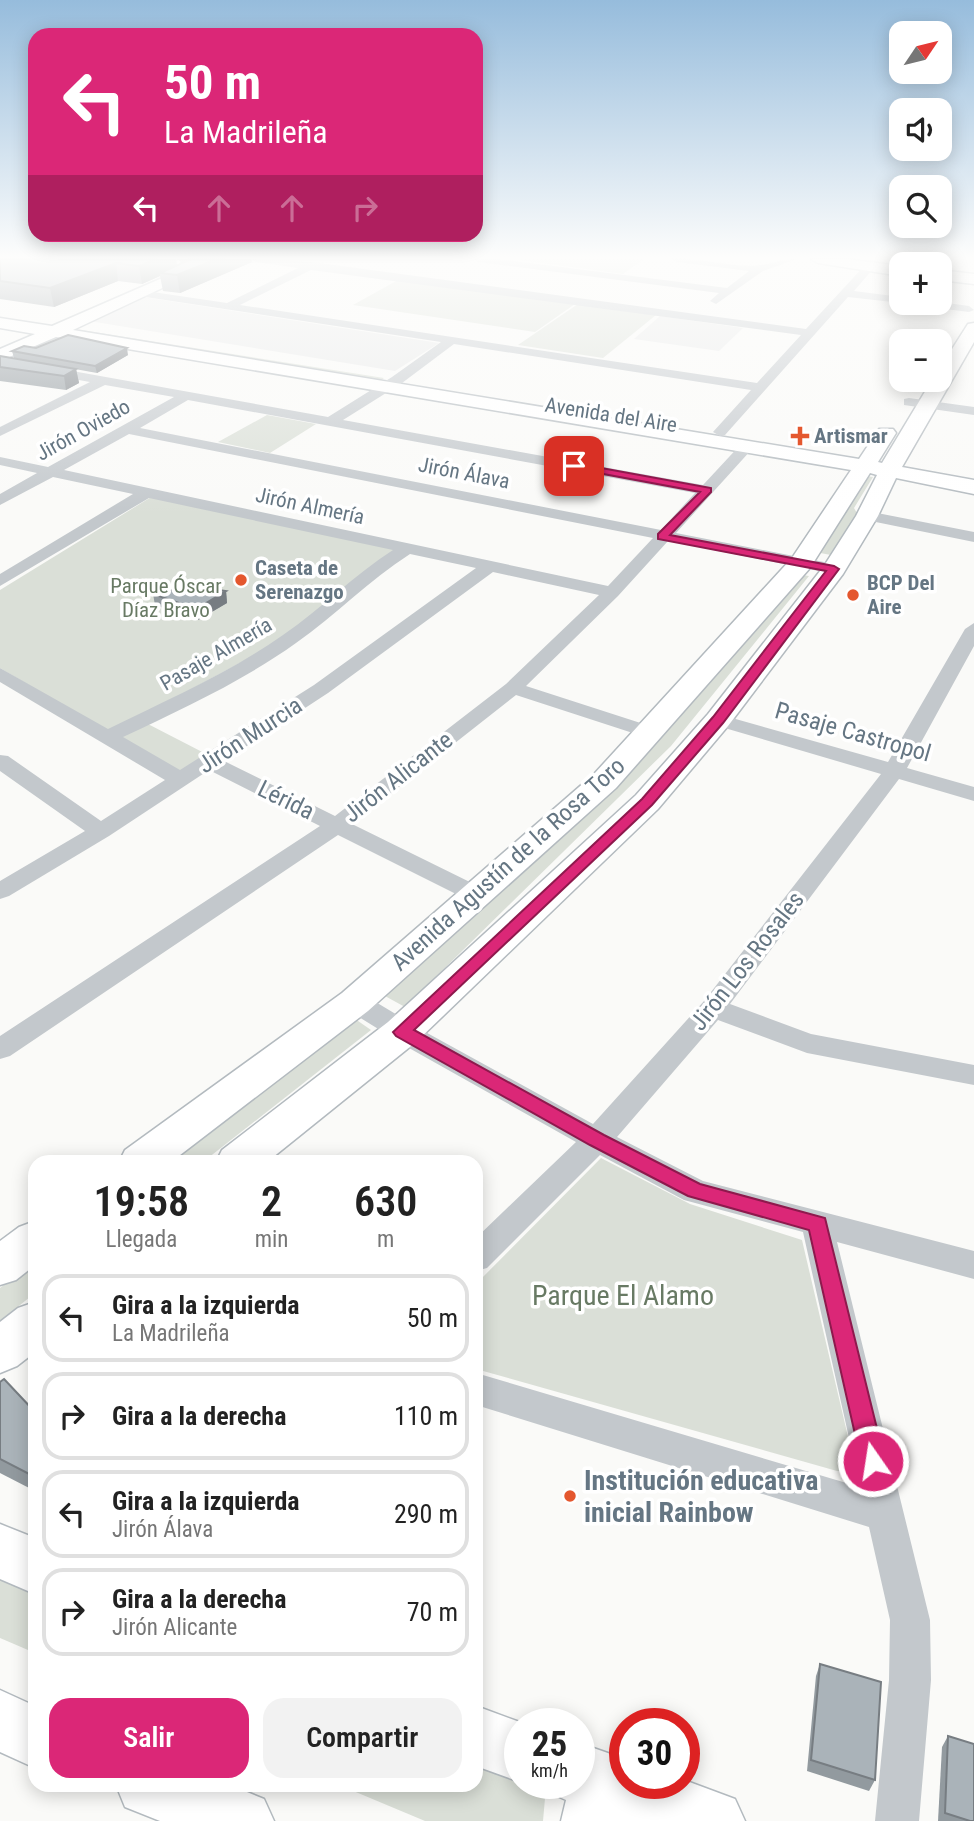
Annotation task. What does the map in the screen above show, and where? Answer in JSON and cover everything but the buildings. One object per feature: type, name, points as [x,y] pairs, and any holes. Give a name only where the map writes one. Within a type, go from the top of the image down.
[{"type":"street","points":[[0,356],[20,344]]},
{"type":"street","name":"Avenida del Aire","points":[[156,344],[747,446],[974,474]]},
{"type":"street","points":[[330,422],[391,384],[446,344]]},
{"type":"street","points":[[478,344],[760,387]]},
{"type":"street","points":[[720,432],[799,344]]},
{"type":"street","name":"Avenida Agustín de la Rosa Toro","points":[[149,1155],[355,1002],[474,894],[606,781],[801,563],[962,344]]},
{"type":"street","points":[[0,362],[707,490]]},
{"type":"street","points":[[0,432],[102,381]]},
{"type":"street","name":"Avenida del Aire","points":[[391,384],[720,432],[974,487]]},
{"type":"street","name":"Avenida Agustín de la Rosa Toro","points":[[918,403],[921,392]]},
{"type":"street","name":"Jirón Oviedo","points":[[0,500],[186,396]]},
{"type":"street","points":[[918,403],[974,411]]},
{"type":"street","name":"Jirón Álava","points":[[126,429],[834,569]]},
{"type":"street","name":"Jirón Alicante","points":[[0,1049],[337,825],[513,688],[612,592],[747,446]]},
{"type":"street","name":"Jirón Almería","points":[[0,461],[612,592]]},
{"type":"street","name":"Avenida Agustín de la Rosa Toro","points":[[246,1155],[402,1032],[647,802],[718,720],[834,569],[867,516],[873,463]]},
{"type":"street","points":[[0,581],[147,492]]},
{"type":"street","points":[[867,516],[974,537]]},
{"type":"street","name":"Pasaje Almería","points":[[108,737],[216,684],[268,653],[340,602],[407,548]]},
{"type":"street","name":"Jirón Murcia","points":[[0,891],[209,762],[362,660],[490,566]]},
{"type":"street","name":"Jirón Los Rosales","points":[[483,1251],[597,1140],[713,1008],[894,771],[974,629]]},
{"type":"street","points":[[0,674],[181,780]]},
{"type":"street","points":[[513,688],[649,732]]},
{"type":"street","name":"Pasaje Castropol","points":[[718,720],[974,794]]},
{"type":"street","points":[[0,761],[101,831]]},
{"type":"street","name":"Lérida","points":[[209,762],[474,894]]},
{"type":"street","points":[[355,1002],[402,1032],[695,1191],[974,1265]]},
{"type":"street","points":[[713,1008],[807,1043],[974,1075]]},
{"type":"street","points":[[817,1224],[910,1620],[909,1679],[897,1821]]},
{"type":"street","points":[[0,1266],[28,1245]]},
{"type":"street","points":[[0,1350],[28,1328]]},
{"type":"street","points":[[483,1392],[885,1513]]},
{"type":"street","points":[[0,1551],[28,1563]]},
{"type":"street","points":[[0,1720],[28,1734]]},
{"type":"street","points":[[483,1739],[504,1746]]},
{"type":"street","points":[[166,1792],[242,1821]]},
{"type":"street","points":[[595,1794],[713,1821]]},
{"type":"shaded area","points":[[230,344],[437,344],[395,371]]},
{"type":"shaded area","points":[[669,344],[726,344],[719,351]]},
{"type":"green space","points":[[147,344],[169,344],[384,378],[379,382]]},
{"type":"green space","points":[[519,344],[620,344],[603,358]]},
{"type":"green space","points":[[267,415],[316,424],[270,453],[218,442]]},
{"type":"green space","points":[[866,476],[873,477],[854,508],[858,515],[831,555],[815,552]]},
{"type":"green space","name":"Parque Óscar Díaz Bravo","points":[[156,494],[403,547],[286,638],[110,733],[0,668],[0,590]]},
{"type":"green space","points":[[796,574],[809,576],[671,746],[405,1007],[374,990],[625,768]]},
{"type":"green space","points":[[146,723],[210,756],[184,773],[119,737]]},
{"type":"green space","points":[[348,1014],[371,1030],[212,1155],[169,1155]]},
{"type":"green space","name":"Parque El Alamo","points":[[601,1158],[690,1204],[802,1240],[856,1471],[837,1471],[483,1371],[483,1277]]},
{"type":"green space","points":[[28,1266],[28,1299],[0,1321],[0,1288]]},
{"type":"green space","points":[[0,1576],[28,1588],[28,1650],[0,1638]]},
{"type":"green space","points":[[483,1764],[504,1771],[504,1799],[545,1799],[543,1821],[425,1821],[356,1792],[483,1792]]},
{"type":"place","name":"Artismar","points":[[800,436]]},
{"type":"place","name":"Caseta de Serenazgo","points":[[241,580]]},
{"type":"place","name":"BCP Del Aire","points":[[853,595]]},
{"type":"place","name":"Institución educativa inicial Rainbow","points":[[570,1496]]},
{"type":"route","points":[[574,466],[707,490],[662,537],[834,569],[718,720],[647,802],[402,1032],[695,1191],[817,1224],[873,1461]]}]
